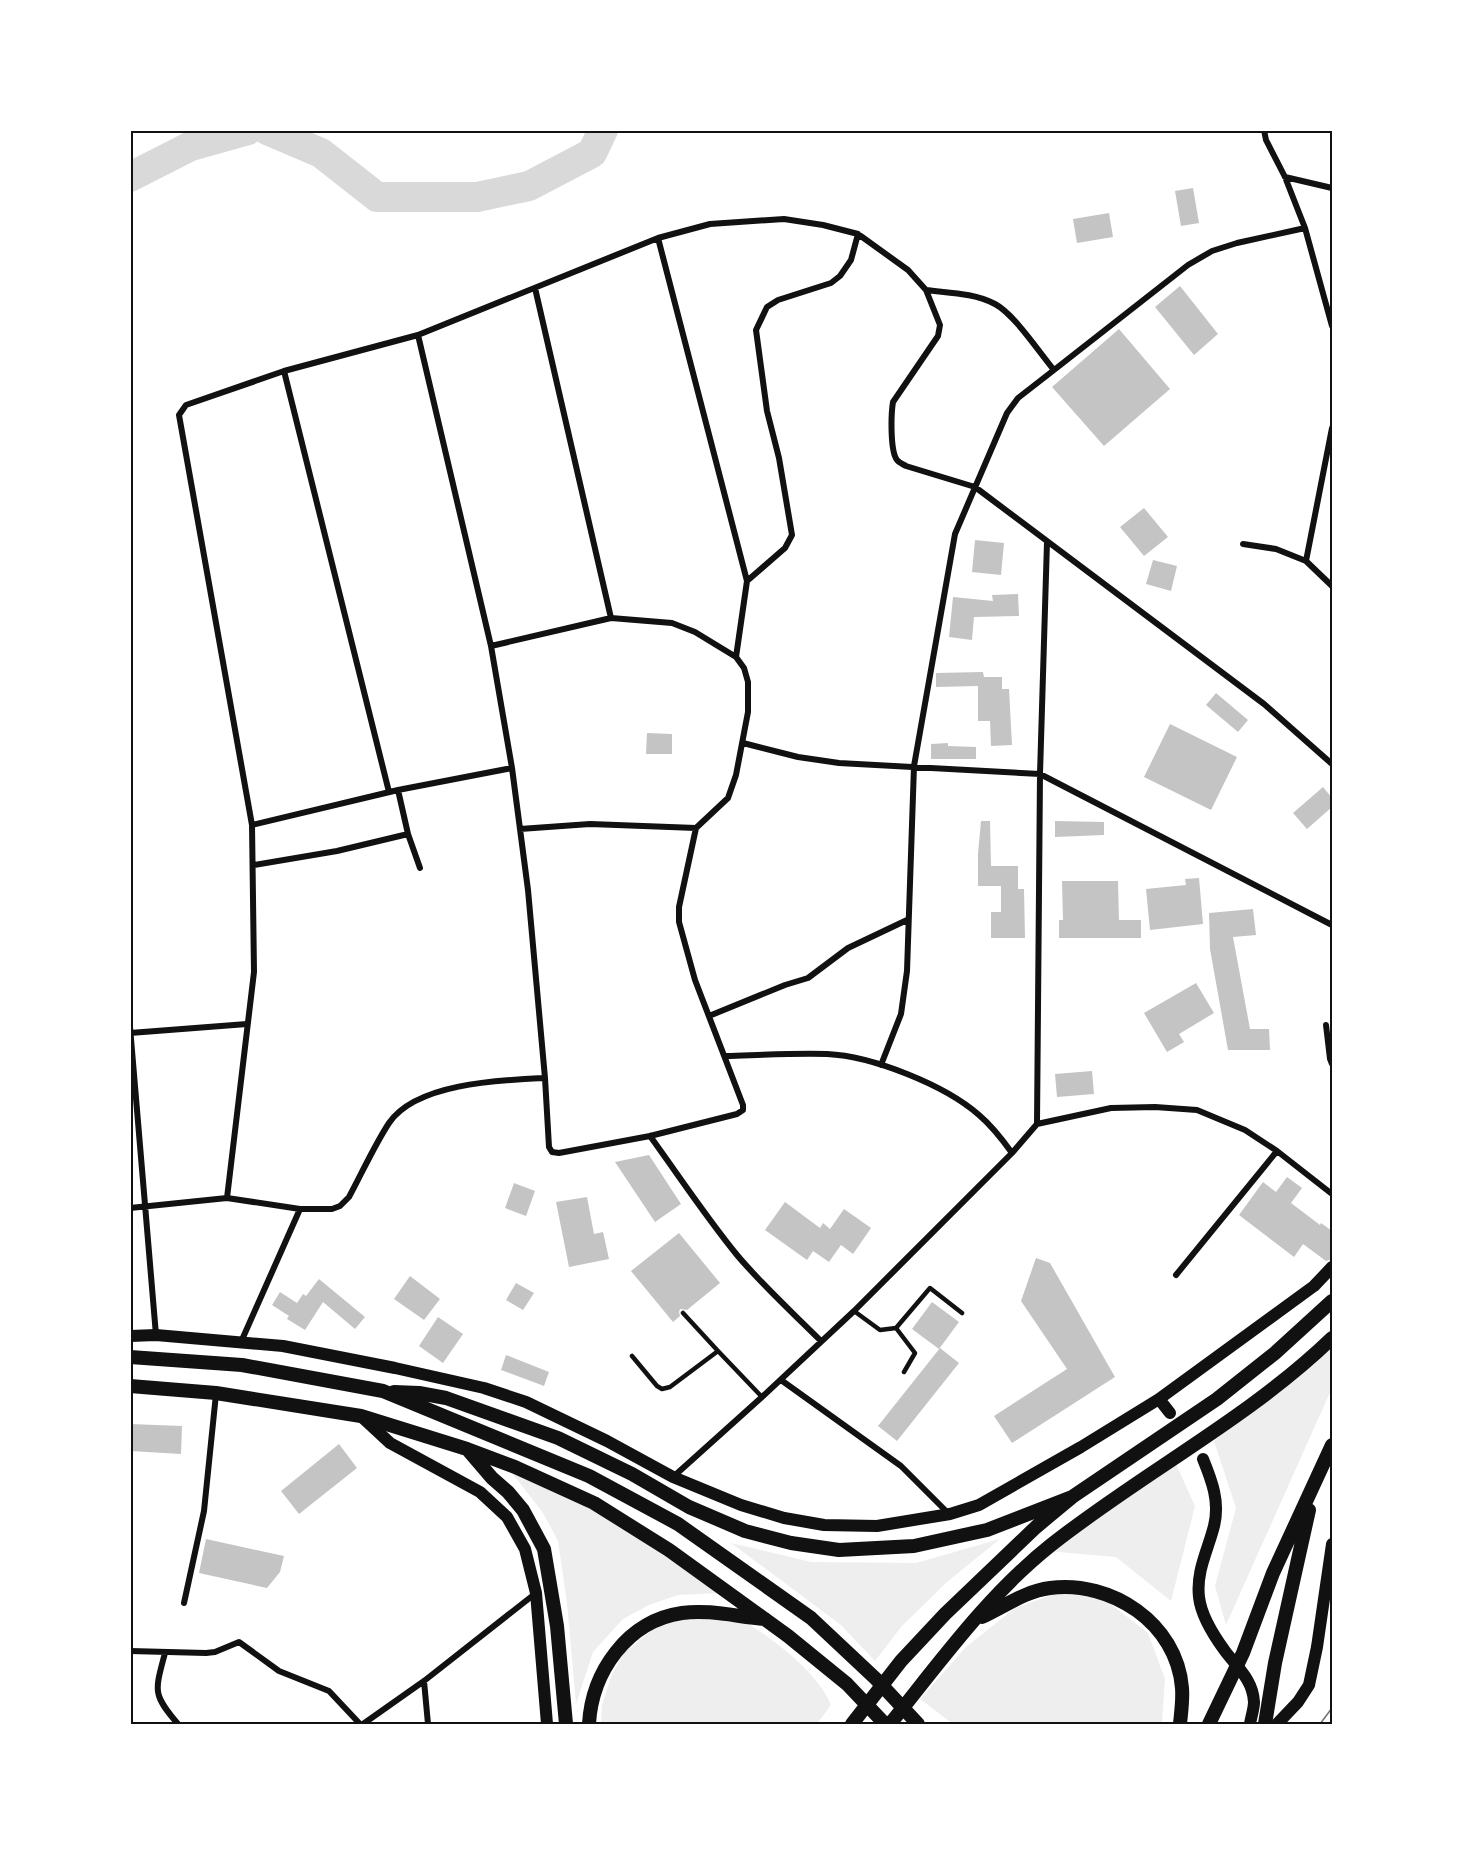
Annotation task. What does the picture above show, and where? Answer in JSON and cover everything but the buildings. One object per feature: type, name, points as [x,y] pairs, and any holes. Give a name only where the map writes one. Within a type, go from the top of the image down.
[{"type":"main road","points":[[130,1336],[156,1335],[283,1346],[484,1388],[526,1402],[607,1441],[673,1477],[752,1509],[784,1518],[824,1525],[877,1526],[950,1514],[979,1505],[1081,1447],[1159,1399],[1314,1286],[1332,1267]]},
{"type":"main road","points":[[852,1725],[902,1661],[945,1614],[1028,1535],[1072,1497],[1139,1454],[1233,1386],[1275,1353],[1332,1301]]},
{"type":"main road","points":[[890,1725],[972,1622],[1050,1546],[1242,1413],[1332,1338]]},
{"type":"main road","points":[[130,1357],[251,1366],[383,1391],[418,1393],[446,1398],[558,1438],[632,1474],[689,1507],[745,1531],[791,1543],[839,1550],[914,1546],[987,1530],[1072,1497]]},
{"type":"main road","points":[[130,1386],[216,1393],[361,1416],[467,1449],[515,1467],[594,1503],[669,1550],[789,1636],[847,1684],[885,1725]]},
{"type":"main road","points":[[383,1391],[589,1476],[678,1524],[810,1618],[876,1679],[918,1725]]},
{"type":"main road","points":[[1159,1399],[1170,1413]]},
{"type":"main road","points":[[361,1416],[390,1443],[480,1492],[507,1517],[525,1549],[536,1593],[547,1725]]},
{"type":"main road","points":[[1209,1725],[1243,1653],[1273,1573],[1332,1445]]},
{"type":"main road","points":[[467,1449],[523,1510],[544,1549],[557,1626],[566,1725]]},
{"type":"main road","points":[[1203,1459],[1214,1483],[1216,1506],[1214,1525],[1198,1576],[1199,1597],[1209,1626],[1224,1650],[1248,1680],[1254,1701],[1250,1725]]},
{"type":"main road","points":[[1265,1725],[1275,1663],[1314,1487]]},
{"type":"main road","points":[[1277,1725],[1298,1702],[1309,1685],[1332,1544]]},
{"type":"main road","points":[[972,1622],[1021,1597],[1050,1588],[1095,1590],[1117,1597],[1144,1617],[1163,1636],[1174,1657],[1182,1687],[1180,1725]]},
{"type":"main road","points":[[589,1725],[592,1695],[615,1651],[634,1634],[656,1621],[681,1613],[710,1612],[766,1620]]},
{"type":"street","points":[[1264,130],[1266,140],[1285,177],[1305,228],[1332,326]]},
{"type":"street","points":[[1285,177],[1332,188]]},
{"type":"street","points":[[226,1198],[254,972],[252,825],[178,415],[186,405],[284,371],[418,335],[658,238],[710,224],[784,219],[823,225],[858,234],[908,270],[926,290],[940,325],[938,336],[893,402],[891,412],[893,450],[897,460],[906,466],[975,487],[1264,704],[1332,764]]},
{"type":"street","points":[[881,1065],[902,1014],[907,971],[914,766],[955,534],[1013,406],[1018,398],[1188,265],[1212,251],[1237,243],[1305,228]]},
{"type":"street","points":[[747,581],[785,548],[792,535],[779,458],[767,411],[756,330],[766,307],[778,300],[831,283],[840,276],[851,260],[858,234]]},
{"type":"street","points":[[658,238],[747,581],[736,657]]},
{"type":"street","points":[[534,288],[611,618]]},
{"type":"street","points":[[926,290],[971,296],[996,304],[1010,316],[1054,370]]},
{"type":"street","points":[[418,335],[491,646],[512,768],[528,890],[549,1147],[552,1152],[559,1153],[650,1136],[736,1114],[742,1110],[744,1105],[695,980],[680,922],[679,907],[696,828],[728,798],[736,775],[748,712],[748,682],[744,668],[736,657],[695,632],[672,623],[611,618],[491,646]]},
{"type":"street","points":[[284,371],[389,792]]},
{"type":"street","points":[[1305,561],[1332,428]]},
{"type":"street","points":[[1037,1124],[1040,774],[1047,542]]},
{"type":"street","points":[[1243,544],[1276,549],[1305,561],[1332,586]]},
{"type":"street","points":[[743,743],[798,757],[839,763],[1040,774],[1332,925]]},
{"type":"street","points":[[252,825],[398,790],[512,768]]},
{"type":"street","points":[[398,790],[408,834],[420,868]]},
{"type":"street","points":[[520,829],[591,824],[696,828]]},
{"type":"street","points":[[254,865],[337,851],[408,834]]},
{"type":"street","points":[[708,1016],[808,978],[848,948],[908,920]]},
{"type":"street","points":[[156,1335],[131,1031],[247,1024]]},
{"type":"street","points":[[1326,1025],[1332,1064]]},
{"type":"street","points":[[726,1056],[830,1054],[881,1065],[947,1092],[978,1113],[1012,1153]]},
{"type":"street","points":[[130,1208],[226,1198],[300,1209],[332,1209],[340,1206],[349,1197],[389,1123],[404,1107],[467,1084],[545,1078]]},
{"type":"street","points":[[673,1477],[854,1311],[1012,1153],[1037,1124],[1111,1108],[1155,1107],[1197,1110],[1245,1130],[1277,1151],[1332,1194]]},
{"type":"street","points":[[650,1136],[705,1215],[737,1255],[821,1341]]},
{"type":"street","points":[[1176,1275],[1277,1151]]},
{"type":"street","points":[[241,1342],[300,1209]]},
{"type":"street","points":[[781,1380],[901,1466],[950,1514]]},
{"type":"street","points":[[184,1603],[204,1511],[216,1393]]},
{"type":"street","points":[[130,1651],[215,1652],[238,1642],[279,1671],[329,1691],[362,1725],[424,1681],[536,1593]]},
{"type":"street","points":[[165,1653],[156,1686],[158,1698],[178,1725]]},
{"type":"street","points":[[424,1681],[428,1725]]},
{"type":"lane","points":[[854,1311],[880,1330],[896,1328],[930,1288],[962,1313]]},
{"type":"lane","points":[[683,1313],[762,1397]]},
{"type":"lane","points":[[896,1328],[915,1353],[904,1372]]},
{"type":"lane","points":[[632,1356],[662,1389],[670,1387],[718,1351]]},
{"type":"shaded area","points":[[1332,1345],[1332,1388],[1226,1625],[1215,1586],[1236,1508],[1214,1441]]},
{"type":"shaded area","points":[[1176,1464],[1195,1506],[1171,1601],[1116,1557],[1047,1551]]},
{"type":"shaded area","points":[[509,1469],[598,1512],[668,1555],[719,1593],[678,1595],[649,1605],[623,1619],[593,1652],[576,1704],[567,1603],[558,1541],[543,1513]]},
{"type":"shaded area","points":[[1000,1539],[947,1582],[902,1626],[875,1661],[841,1625],[731,1543],[811,1562],[916,1563]]},
{"type":"shaded area","points":[[1057,1593],[1103,1598],[1148,1633],[1165,1679],[1161,1724],[953,1724],[920,1699],[966,1647],[1015,1608]]},
{"type":"shaded area","points":[[734,1615],[790,1654],[815,1679],[831,1705],[817,1724],[601,1724],[602,1705],[612,1674],[624,1653],[664,1620]]},
{"type":"waterway","points":[[130,177],[191,146],[248,130]]},
{"type":"waterway","points":[[267,130],[321,153],[377,197],[477,197],[529,186],[592,153],[603,130]]},
{"type":"tram line","points":[[1320,1724],[1332,1708]]}]
